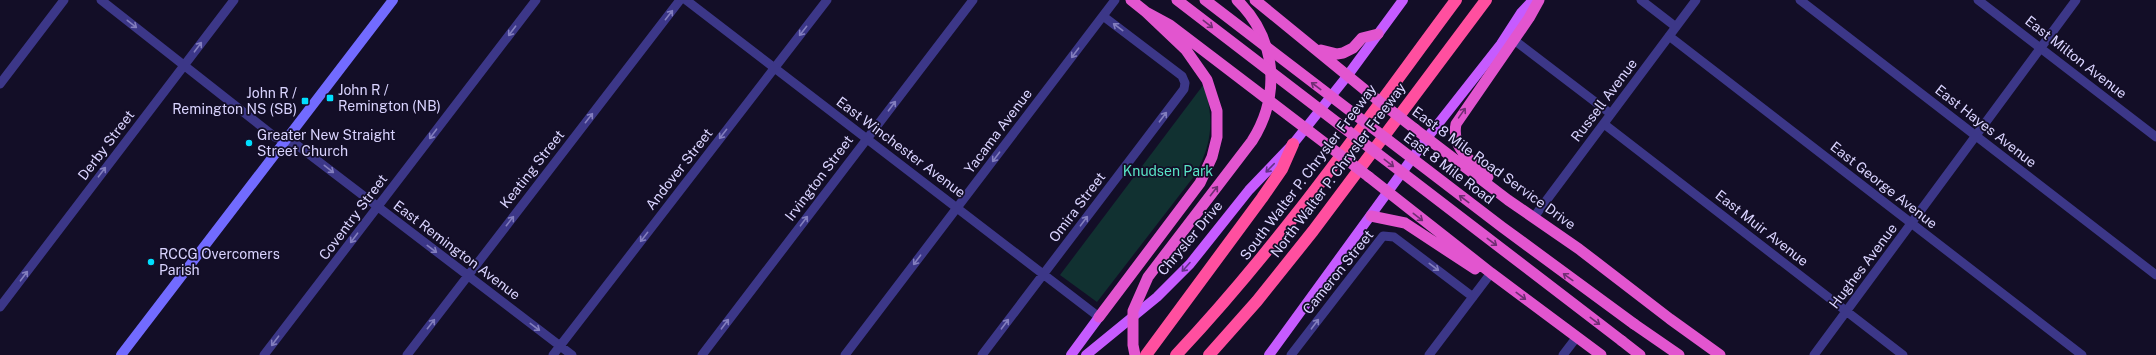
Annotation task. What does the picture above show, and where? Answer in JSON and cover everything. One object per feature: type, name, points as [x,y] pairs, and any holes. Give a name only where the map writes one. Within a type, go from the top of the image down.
[{"type":"highway","points":[[1177,0],[1640,355]]},
{"type":"highway","name":"East 8 Mile Road","points":[[1205,0],[1495,223],[1679,355]]},
{"type":"highway","points":[[1134,350],[1133,317],[1137,300],[1148,278],[1252,142],[1262,124],[1269,100],[1272,82],[1268,51],[1255,22],[1237,0]]},
{"type":"highway","name":"East 8 Mile Road Service Drive","points":[[1255,0],[1415,129],[1508,200],[1720,355]]},
{"type":"highway","name":"South Walter P. Chrysler Freeway","points":[[1176,355],[1221,306],[1287,226],[1456,0]]},
{"type":"highway","name":"North Walter P. Chrysler Freeway","points":[[1209,355],[1257,301],[1313,231],[1486,0]]},
{"type":"highway","points":[[1508,200],[1460,150],[1454,130],[1459,116],[1513,40],[1539,0]]},
{"type":"highway","points":[[1139,6],[1170,25],[1369,177],[1491,273],[1600,355]]},
{"type":"highway","points":[[1099,317],[1200,183],[1212,157],[1218,131],[1215,101],[1207,80],[1186,50],[1139,6]]},
{"type":"highway","points":[[1315,48],[1340,54],[1353,48],[1362,38],[1378,34]]},
{"type":"highway","points":[[1146,355],[1266,192],[1282,169],[1293,144]]},
{"type":"highway","points":[[1371,216],[1390,218],[1405,223],[1474,269],[1491,273]]},
{"type":"main road","points":[[121,355],[393,0]]},
{"type":"main road","name":"Chrysler Drive","points":[[1086,355],[1133,317],[1176,279],[1249,190],[1293,144],[1348,75],[1403,0]]},
{"type":"main road","points":[[1269,355],[1427,138],[1501,44],[1521,13],[1533,0]]},
{"type":"main road","points":[[1070,355],[1099,317]]},
{"type":"street","points":[[0,84],[64,0]]},
{"type":"street","name":"East Remington Avenue","points":[[101,0],[275,137],[297,145],[572,355]]},
{"type":"street","name":"Derby Street","points":[[0,307],[234,0]]},
{"type":"street","name":"Coventry Street","points":[[264,355],[536,0]]},
{"type":"street","name":"Keating Street","points":[[407,355],[680,0]]},
{"type":"street","name":"East Winchester Avenue","points":[[686,0],[1099,317]]},
{"type":"street","name":"Andover Street","points":[[553,355],[827,0]]},
{"type":"street","name":"Irvington Street","points":[[702,355],[973,0]]},
{"type":"street","name":"Yacama Avenue","points":[[845,355],[1115,0]]},
{"type":"street","points":[[1641,0],[1676,27]]},
{"type":"street","name":"Russell Avenue","points":[[1534,218],[1696,0]]},
{"type":"street","name":"East Hayes Avenue","points":[[1800,0],[2156,275]]},
{"type":"street","name":"East Milton Avenue","points":[[1978,0],[2156,137]]},
{"type":"street","name":"Hughes Avenue","points":[[1814,355],[2076,0]]},
{"type":"street","name":"Omira Street","points":[[982,355],[1185,86],[1182,76],[1103,16]]},
{"type":"street","name":"East George Avenue","points":[[1669,36],[2082,355]]},
{"type":"street","points":[[1501,44],[1508,40],[1513,40],[1611,114]]},
{"type":"street","name":"East Muir Avenue","points":[[1604,124],[1903,355]]},
{"type":"street","name":"Cameron Street","points":[[1292,355],[1383,236],[1394,237],[1473,297]]},
{"type":"street","points":[[1429,355],[1491,273]]},
{"type":"street","points":[[1563,355],[1576,338]]},
{"type":"green space","name":"Knudsen Park","points":[[1204,84],[1209,109],[1210,131],[1201,163],[1195,175],[1097,302],[1060,275]]},
{"type":"place","name":"John R / Remington (NB)","points":[[330,98]]},
{"type":"place","name":"John R / Remington NS (SB)","points":[[305,101]]},
{"type":"place","name":"Greater New Straight Street Church","points":[[249,143]]},
{"type":"place","name":"RCCG Overcomers Parish","points":[[151,262]]}]
